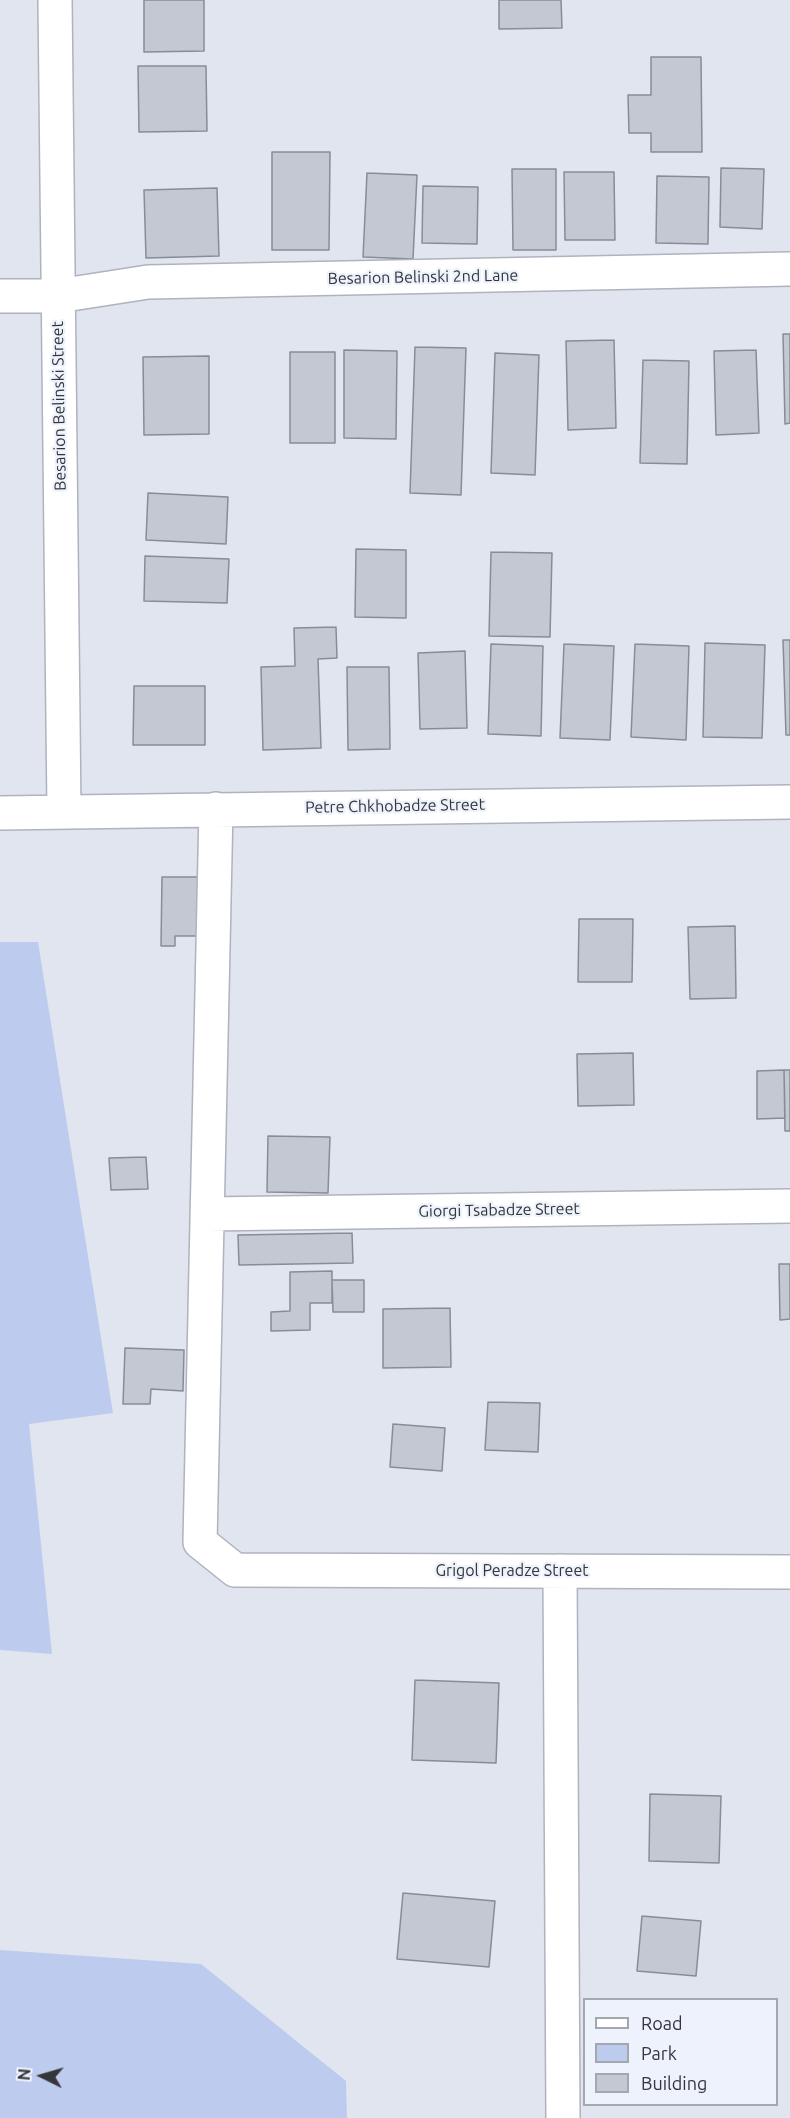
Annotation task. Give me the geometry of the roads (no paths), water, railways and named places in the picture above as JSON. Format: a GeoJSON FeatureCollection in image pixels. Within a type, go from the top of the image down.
{"type":"FeatureCollection","features":[{"type":"Feature","properties":{"kind":"street","name":"Besarion Belinski Street"},"geometry":{"type":"LineString","coordinates":[[55,0],[64,811]]}},
{"type":"Feature","properties":{"kind":"street","name":"Besarion Belinski 2nd Lane"},"geometry":{"type":"LineString","coordinates":[[0,296],[58,297],[148,282],[790,269]]}},
{"type":"Feature","properties":{"kind":"street","name":"Petre Chkhobadze Street"},"geometry":{"type":"LineString","coordinates":[[0,813],[216,808],[790,802]]}},
{"type":"Feature","properties":{"kind":"street"},"geometry":{"type":"LineString","coordinates":[[207,1214],[216,808]]}},
{"type":"Feature","properties":{"kind":"street","name":"Giorgi Tsabadze Street"},"geometry":{"type":"LineString","coordinates":[[207,1214],[790,1206]]}},
{"type":"Feature","properties":{"kind":"street","name":"Grigol Peradze Street"},"geometry":{"type":"LineString","coordinates":[[207,1214],[201,1542],[235,1570],[790,1572]]}},
{"type":"Feature","properties":{"kind":"street"},"geometry":{"type":"LineString","coordinates":[[560,1571],[562,2118]]}}]}
